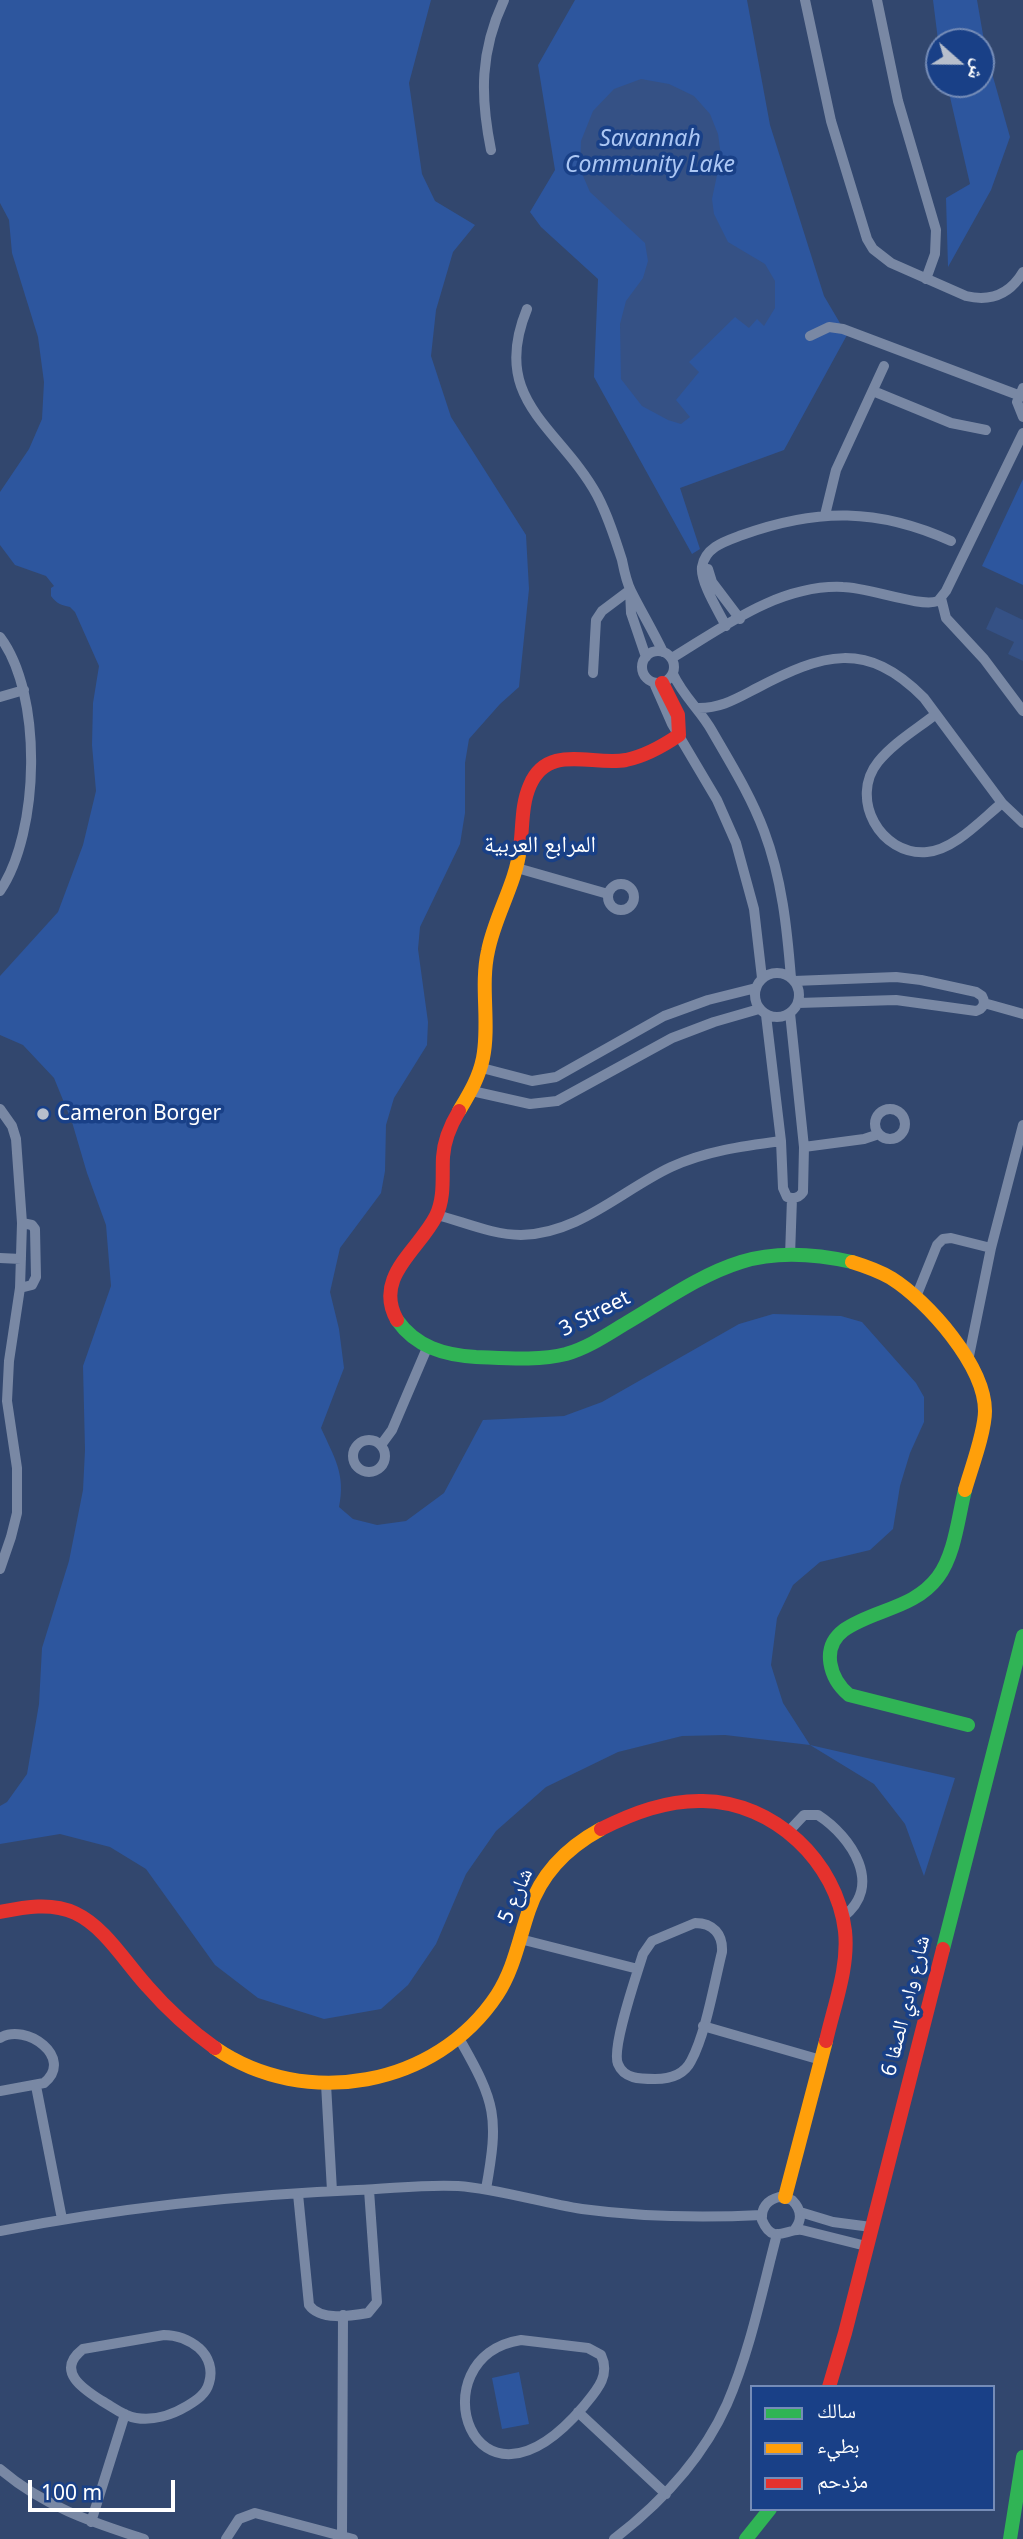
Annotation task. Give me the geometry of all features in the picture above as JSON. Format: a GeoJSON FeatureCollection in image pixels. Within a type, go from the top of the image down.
{"type":"FeatureCollection","features":[{"type":"Feature","properties":{"kind":"main road"},"geometry":{"type":"LineString","coordinates":[[427,1348],[405,1332],[391,1309],[389,1298],[394,1278],[437,1214],[442,1197],[443,1149],[446,1137],[482,1068],[487,1037],[484,1000],[486,955],[491,933],[517,868],[526,796],[534,776],[549,762],[567,757],[606,761],[638,758],[679,735],[682,727],[680,720],[663,680]]}},
{"type":"Feature","properties":{"kind":"main road","name":"3 Street"},"geometry":{"type":"LineString","coordinates":[[427,1348],[474,1357],[559,1356],[586,1347],[724,1268],[757,1258],[830,1258],[866,1265],[892,1277],[916,1297],[968,1356],[981,1383],[985,1415],[941,1576],[920,1597],[843,1631],[834,1641],[828,1665],[832,1678],[839,1688],[849,1695],[968,1725]]}},
{"type":"Feature","properties":{"kind":"main road","name":"شارع وادي الصفا 6"},"geometry":{"type":"LineString","coordinates":[[831,2385],[1023,1636]]}},
{"type":"Feature","properties":{"kind":"main road","name":"شارع 5"},"geometry":{"type":"LineString","coordinates":[[0,1912],[44,1905],[77,1914],[92,1924],[158,2000],[204,2042],[240,2064],[290,2080],[326,2084],[379,2078],[407,2070],[433,2058],[460,2040],[490,2006],[503,1985],[536,1890],[552,1866],[582,1842],[626,1818],[666,1805],[704,1801],[739,1807],[788,1832],[801,1843],[822,1870],[835,1893],[843,1917],[844,1969],[785,2197]]}},
{"type":"Feature","properties":{"kind":"main road"},"geometry":{"type":"LineString","coordinates":[[1010,2539],[1023,2457]]}},
{"type":"Feature","properties":{"kind":"main road"},"geometry":{"type":"LineString","coordinates":[[746,2539],[767,2511]]}},
{"type":"Feature","properties":{"kind":"street"},"geometry":{"type":"LineString","coordinates":[[491,150],[483,100],[483,76],[491,30],[504,0]]}},
{"type":"Feature","properties":{"kind":"street"},"geometry":{"type":"LineString","coordinates":[[805,0],[831,121],[867,239],[881,257],[966,296],[989,298],[1011,288],[1023,272]]}},
{"type":"Feature","properties":{"kind":"street"},"geometry":{"type":"LineString","coordinates":[[877,0],[898,101],[936,230],[935,254],[926,279]]}},
{"type":"Feature","properties":{"kind":"street"},"geometry":{"type":"LineString","coordinates":[[527,309],[520,328],[516,356],[521,387],[537,418],[577,465],[597,495],[610,524],[631,590],[674,668],[663,680]]}},
{"type":"Feature","properties":{"kind":"street"},"geometry":{"type":"LineString","coordinates":[[810,335],[829,327],[843,329],[1021,392],[1017,408],[1023,417]]}},
{"type":"Feature","properties":{"kind":"street"},"geometry":{"type":"LineString","coordinates":[[824,515],[836,470],[884,366]]}},
{"type":"Feature","properties":{"kind":"street"},"geometry":{"type":"LineString","coordinates":[[873,391],[951,422],[986,430]]}},
{"type":"Feature","properties":{"kind":"street"},"geometry":{"type":"LineString","coordinates":[[679,735],[717,800],[743,864],[754,909],[759,983],[755,1003],[763,1012],[778,1018],[790,1013],[798,1003],[799,992],[792,979],[783,901],[772,855],[754,809],[710,728],[696,709],[663,680],[647,679],[642,664],[652,652],[667,655],[784,596],[822,587],[863,588],[934,603],[941,598],[1023,432]]}},
{"type":"Feature","properties":{"kind":"street"},"geometry":{"type":"LineString","coordinates":[[726,626],[702,571],[703,563],[711,550],[731,539],[778,523],[824,515],[877,517],[927,530],[951,541]]}},
{"type":"Feature","properties":{"kind":"street"},"geometry":{"type":"LineString","coordinates":[[731,539],[713,554],[708,568],[712,582],[740,619]]}},
{"type":"Feature","properties":{"kind":"street"},"geometry":{"type":"LineString","coordinates":[[631,590],[631,613],[646,657]]}},
{"type":"Feature","properties":{"kind":"street"},"geometry":{"type":"LineString","coordinates":[[593,673],[596,620],[602,611],[631,590]]}},
{"type":"Feature","properties":{"kind":"street"},"geometry":{"type":"LineString","coordinates":[[941,598],[946,618],[984,659],[1023,710]]}},
{"type":"Feature","properties":{"kind":"street"},"geometry":{"type":"LineString","coordinates":[[639,641],[656,635]]}},
{"type":"Feature","properties":{"kind":"street"},"geometry":{"type":"LineString","coordinates":[[0,636],[17,665],[24,690],[30,768],[25,833],[16,861],[0,891]]}},
{"type":"Feature","properties":{"kind":"street"},"geometry":{"type":"LineString","coordinates":[[696,709],[722,706],[807,663],[825,659],[864,660],[896,674],[918,691],[1002,803],[1023,823]]}},
{"type":"Feature","properties":{"kind":"street"},"geometry":{"type":"LineString","coordinates":[[0,697],[24,690]]}},
{"type":"Feature","properties":{"kind":"street"},"geometry":{"type":"LineString","coordinates":[[710,728],[722,706]]}},
{"type":"Feature","properties":{"kind":"street"},"geometry":{"type":"LineString","coordinates":[[936,714],[890,750],[877,763],[869,779],[866,798],[870,816],[879,832],[893,844],[909,851],[928,852],[946,846],[1002,803]]}},
{"type":"Feature","properties":{"kind":"street"},"geometry":{"type":"LineString","coordinates":[[517,868],[608,894]]}},
{"type":"Feature","properties":{"kind":"street"},"geometry":{"type":"LineString","coordinates":[[482,1068],[531,1081],[556,1077],[664,1016],[759,983],[775,973],[792,979],[883,977],[921,980],[976,992],[982,996],[984,1003],[976,1012],[896,1000],[798,1003]]}},
{"type":"Feature","properties":{"kind":"street"},"geometry":{"type":"LineString","coordinates":[[984,1003],[1023,1014]]}},
{"type":"Feature","properties":{"kind":"street"},"geometry":{"type":"LineString","coordinates":[[472,1091],[530,1104],[557,1101],[672,1038],[714,1022],[763,1012]]}},
{"type":"Feature","properties":{"kind":"street"},"geometry":{"type":"LineString","coordinates":[[763,1012],[781,1140],[783,1188],[787,1197],[792,1198],[803,1192],[804,1147],[790,1013]]}},
{"type":"Feature","properties":{"kind":"street"},"geometry":{"type":"LineString","coordinates":[[0,1109],[12,1126],[16,1139],[22,1223],[20,1288],[7,1378],[4,1423],[17,1468],[17,1513],[11,1537],[2,1554],[0,1569]]}},
{"type":"Feature","properties":{"kind":"street"},"geometry":{"type":"LineString","coordinates":[[968,1356],[991,1248],[1023,1125]]}},
{"type":"Feature","properties":{"kind":"street"},"geometry":{"type":"LineString","coordinates":[[804,1147],[864,1139],[879,1134]]}},
{"type":"Feature","properties":{"kind":"street"},"geometry":{"type":"LineString","coordinates":[[437,1214],[510,1235],[537,1233],[596,1212],[668,1169],[698,1156],[781,1140]]}},
{"type":"Feature","properties":{"kind":"street"},"geometry":{"type":"LineString","coordinates":[[790,1256],[792,1198]]}},
{"type":"Feature","properties":{"kind":"street"},"geometry":{"type":"LineString","coordinates":[[20,1288],[32,1285],[36,1277],[35,1229],[32,1225],[22,1223]]}},
{"type":"Feature","properties":{"kind":"street"},"geometry":{"type":"LineString","coordinates":[[916,1297],[937,1245],[943,1239],[951,1238],[991,1248]]}},
{"type":"Feature","properties":{"kind":"street"},"geometry":{"type":"LineString","coordinates":[[0,1258],[21,1259]]}},
{"type":"Feature","properties":{"kind":"street"},"geometry":{"type":"LineString","coordinates":[[381,1445],[392,1430],[427,1348]]}},
{"type":"Feature","properties":{"kind":"street"},"geometry":{"type":"LineString","coordinates":[[788,1832],[804,1815],[818,1815],[839,1833],[853,1850],[861,1865],[862,1890],[855,1906],[843,1917]]}},
{"type":"Feature","properties":{"kind":"street"},"geometry":{"type":"LineString","coordinates":[[695,1923],[704,1923],[719,1934],[722,1952],[691,2062],[680,2073],[664,2079],[639,2079],[622,2071],[617,2063],[616,2054],[638,1969],[643,1954],[652,1941],[695,1923]]}},
{"type":"Feature","properties":{"kind":"street"},"geometry":{"type":"LineString","coordinates":[[520,1939],[638,1969]]}},
{"type":"Feature","properties":{"kind":"street"},"geometry":{"type":"LineString","coordinates":[[703,2026],[821,2060]]}},
{"type":"Feature","properties":{"kind":"street"},"geometry":{"type":"LineString","coordinates":[[0,2038],[12,2034],[22,2035],[40,2043],[53,2056],[54,2071],[44,2083],[36,2086],[0,2091]]}},
{"type":"Feature","properties":{"kind":"street"},"geometry":{"type":"LineString","coordinates":[[460,2040],[484,2084],[493,2113],[494,2143],[486,2189]]}},
{"type":"Feature","properties":{"kind":"street"},"geometry":{"type":"LineString","coordinates":[[326,2084],[332,2191]]}},
{"type":"Feature","properties":{"kind":"street"},"geometry":{"type":"LineString","coordinates":[[36,2086],[62,2219]]}},
{"type":"Feature","properties":{"kind":"street"},"geometry":{"type":"LineString","coordinates":[[0,2231],[62,2219],[182,2203],[434,2185],[486,2189],[558,2205],[617,2213],[690,2217],[762,2215]]}},
{"type":"Feature","properties":{"kind":"street"},"geometry":{"type":"LineString","coordinates":[[298,2194],[309,2305],[317,2314],[343,2315],[368,2312],[377,2302],[369,2190]]}},
{"type":"Feature","properties":{"kind":"street"},"geometry":{"type":"LineString","coordinates":[[795,2230],[800,2212],[797,2205],[785,2197],[772,2199],[763,2208],[762,2215],[768,2230],[777,2234],[795,2230],[866,2246]]}},
{"type":"Feature","properties":{"kind":"street"},"geometry":{"type":"LineString","coordinates":[[800,2212],[820,2219],[871,2227]]}},
{"type":"Feature","properties":{"kind":"street"},"geometry":{"type":"LineString","coordinates":[[816,2234],[820,2219]]}},
{"type":"Feature","properties":{"kind":"street"},"geometry":{"type":"LineString","coordinates":[[844,2242],[849,2225]]}},
{"type":"Feature","properties":{"kind":"street"},"geometry":{"type":"LineString","coordinates":[[614,2539],[666,2494],[699,2454],[726,2407],[741,2367],[777,2234]]}},
{"type":"Feature","properties":{"kind":"street"},"geometry":{"type":"LineString","coordinates":[[342,2537],[343,2315]]}},
{"type":"Feature","properties":{"kind":"street"},"geometry":{"type":"LineString","coordinates":[[164,2335],[184,2338],[202,2351],[209,2364],[210,2380],[203,2394],[197,2399],[175,2413],[157,2417],[136,2418],[125,2414],[77,2384],[72,2365],[78,2353],[89,2346],[164,2335]]}},
{"type":"Feature","properties":{"kind":"street"},"geometry":{"type":"LineString","coordinates":[[521,2340],[552,2342],[596,2351],[605,2362],[606,2370],[601,2383],[578,2412],[565,2426],[536,2447],[509,2455],[483,2446],[473,2436],[468,2423],[465,2393],[475,2368],[484,2356],[496,2347],[521,2340]]}},
{"type":"Feature","properties":{"kind":"street"},"geometry":{"type":"LineString","coordinates":[[578,2412],[666,2494]]}},
{"type":"Feature","properties":{"kind":"street"},"geometry":{"type":"LineString","coordinates":[[91,2522],[125,2414]]}},
{"type":"Feature","properties":{"kind":"street"},"geometry":{"type":"LineString","coordinates":[[0,2469],[52,2506],[145,2539]]}},
{"type":"Feature","properties":{"kind":"street"},"geometry":{"type":"LineString","coordinates":[[226,2539],[239,2519],[255,2513],[353,2539]]}},
{"type":"Feature","properties":{"kind":"shaded area"},"geometry":{"type":"Polygon","coordinates":[[[0,0],[431,0],[409,83],[422,174],[435,201],[475,225],[453,252],[436,310],[431,356],[451,417],[526,535],[529,589],[519,687],[469,739],[465,763],[465,813],[460,844],[420,927],[418,949],[428,1022],[427,1045],[394,1098],[386,1125],[385,1171],[381,1193],[340,1248],[330,1292],[339,1329],[344,1368],[321,1428],[340,1475],[339,1507],[353,1519],[377,1525],[406,1521],[444,1493],[483,1420],[564,1416],[602,1402],[739,1324],[773,1314],[841,1316],[862,1322],[916,1383],[924,1397],[924,1422],[910,1453],[900,1486],[893,1529],[870,1550],[820,1562],[793,1585],[777,1618],[771,1665],[783,1703],[810,1745],[725,1735],[682,1736],[618,1752],[546,1787],[496,1831],[466,1874],[436,1944],[408,1985],[381,2009],[324,2019],[258,1998],[215,1965],[146,1869],[110,1847],[60,1834],[0,1844],[0,1806],[7,1802],[27,1774],[39,1704],[42,1648],[69,1561],[83,1490],[83,1366],[111,1286],[106,1225],[72,1122],[54,1078],[23,1045],[0,1035],[0,976],[58,912],[83,845],[96,791],[92,745],[93,703],[99,666],[75,612],[51,596],[51,588],[54,586],[46,576],[15,565],[0,545],[0,492],[29,449],[42,419],[44,382],[38,337],[12,253],[9,220],[0,203],[0,0]]]}},
{"type":"Feature","properties":{"kind":"shaded area"},"geometry":{"type":"Polygon","coordinates":[[[575,0],[747,0],[770,125],[824,296],[847,335],[784,450],[680,488],[700,549],[692,554],[594,377],[598,279],[541,227],[530,212],[555,170],[538,65],[575,0]]]}},
{"type":"Feature","properties":{"kind":"shaded area"},"geometry":{"type":"Polygon","coordinates":[[[933,0],[977,0],[982,28],[936,28],[933,0]]]}},
{"type":"Feature","properties":{"kind":"shaded area"},"geometry":{"type":"Polygon","coordinates":[[[995,84],[1010,137],[991,190],[948,267],[946,198],[970,184],[950,98],[995,98],[995,84]]]}},
{"type":"Feature","properties":{"kind":"shaded area"},"geometry":{"type":"Polygon","coordinates":[[[1023,479],[1023,585],[982,566],[1023,479]]]}},
{"type":"Feature","properties":{"kind":"shaded area"},"geometry":{"type":"Polygon","coordinates":[[[810,1745],[955,1778],[924,1876],[905,1824],[874,1784],[810,1745]]]}},
{"type":"Feature","properties":{"kind":"shaded area"},"geometry":{"type":"Polygon","coordinates":[[[519,2372],[529,2424],[502,2429],[492,2378],[519,2372]]]}},
{"type":"Feature","properties":{"kind":"water","name":"Savannah Community Lake"},"geometry":{"type":"Polygon","coordinates":[[[641,79],[669,84],[694,96],[710,114],[718,134],[721,156],[712,199],[714,214],[728,242],[765,264],[775,281],[775,308],[764,326],[757,319],[749,328],[735,317],[689,362],[699,372],[676,400],[690,417],[681,424],[642,406],[621,379],[620,324],[626,301],[643,278],[648,261],[645,243],[590,192],[580,169],[581,141],[593,111],[614,89],[641,79]]]}},
{"type":"Feature","properties":{"kind":"water"},"geometry":{"type":"Polygon","coordinates":[[[996,607],[1023,620],[1023,661],[1008,654],[1014,642],[986,629],[996,607]]]}},
{"type":"Feature","properties":{"kind":"traffic: fast"},"geometry":{"type":"LineString","coordinates":[[397,1320],[413,1337],[442,1352],[476,1357],[556,1356],[589,1345],[695,1282],[741,1262],[768,1256],[796,1255],[852,1262]]}},
{"type":"Feature","properties":{"kind":"traffic: fast"},"geometry":{"type":"LineString","coordinates":[[965,1490],[952,1547],[938,1577],[917,1596],[844,1630],[832,1646],[830,1663],[837,1681],[849,1695],[968,1725]]}},
{"type":"Feature","properties":{"kind":"traffic: fast"},"geometry":{"type":"LineString","coordinates":[[943,1949],[1023,1636]]}},
{"type":"Feature","properties":{"kind":"traffic: fast"},"geometry":{"type":"LineString","coordinates":[[1010,2539],[1023,2457]]}},
{"type":"Feature","properties":{"kind":"traffic: fast"},"geometry":{"type":"LineString","coordinates":[[746,2539],[768,2511]]}},
{"type":"Feature","properties":{"kind":"traffic: slow"},"geometry":{"type":"LineString","coordinates":[[459,1111],[476,1079],[483,1058],[488,951],[520,848]]}},
{"type":"Feature","properties":{"kind":"traffic: slow"},"geometry":{"type":"LineString","coordinates":[[852,1262],[891,1278],[906,1288],[952,1336],[976,1374],[985,1411],[980,1440],[965,1490]]}},
{"type":"Feature","properties":{"kind":"traffic: slow"},"geometry":{"type":"LineString","coordinates":[[215,2048],[250,2067],[288,2079],[328,2083],[367,2079],[405,2069],[440,2051],[471,2026],[497,1995],[512,1964],[534,1897],[548,1873],[567,1853],[601,1829]]}},
{"type":"Feature","properties":{"kind":"traffic: slow"},"geometry":{"type":"LineString","coordinates":[[785,2197],[826,2041]]}},
{"type":"Feature","properties":{"kind":"traffic: jam"},"geometry":{"type":"LineString","coordinates":[[520,848],[527,793],[538,772],[548,764],[572,759],[626,760],[654,750],[679,735],[678,715],[662,683]]}},
{"type":"Feature","properties":{"kind":"traffic: jam"},"geometry":{"type":"LineString","coordinates":[[397,1320],[391,1305],[394,1277],[439,1209],[445,1145],[459,1111]]}},
{"type":"Feature","properties":{"kind":"traffic: jam"},"geometry":{"type":"LineString","coordinates":[[601,1829],[650,1809],[703,1801],[729,1804],[754,1812],[777,1824],[798,1840],[829,1882],[840,1906],[845,1931],[843,1973],[826,2041]]}},
{"type":"Feature","properties":{"kind":"traffic: jam"},"geometry":{"type":"LineString","coordinates":[[0,1912],[47,1907],[66,1910],[86,1919],[105,1936],[163,2003],[215,2048]]}},
{"type":"Feature","properties":{"kind":"traffic: jam"},"geometry":{"type":"LineString","coordinates":[[830,2385],[943,1949]]}},
{"type":"Feature","properties":{"kind":"place","name":"Cameron Borger"},"geometry":{"type":"Point","coordinates":[43,1114]}},
{"type":"Feature","properties":{"kind":"district","name":"المرابع العربية"},"geometry":{"type":"Point","coordinates":[540,845]}}]}
